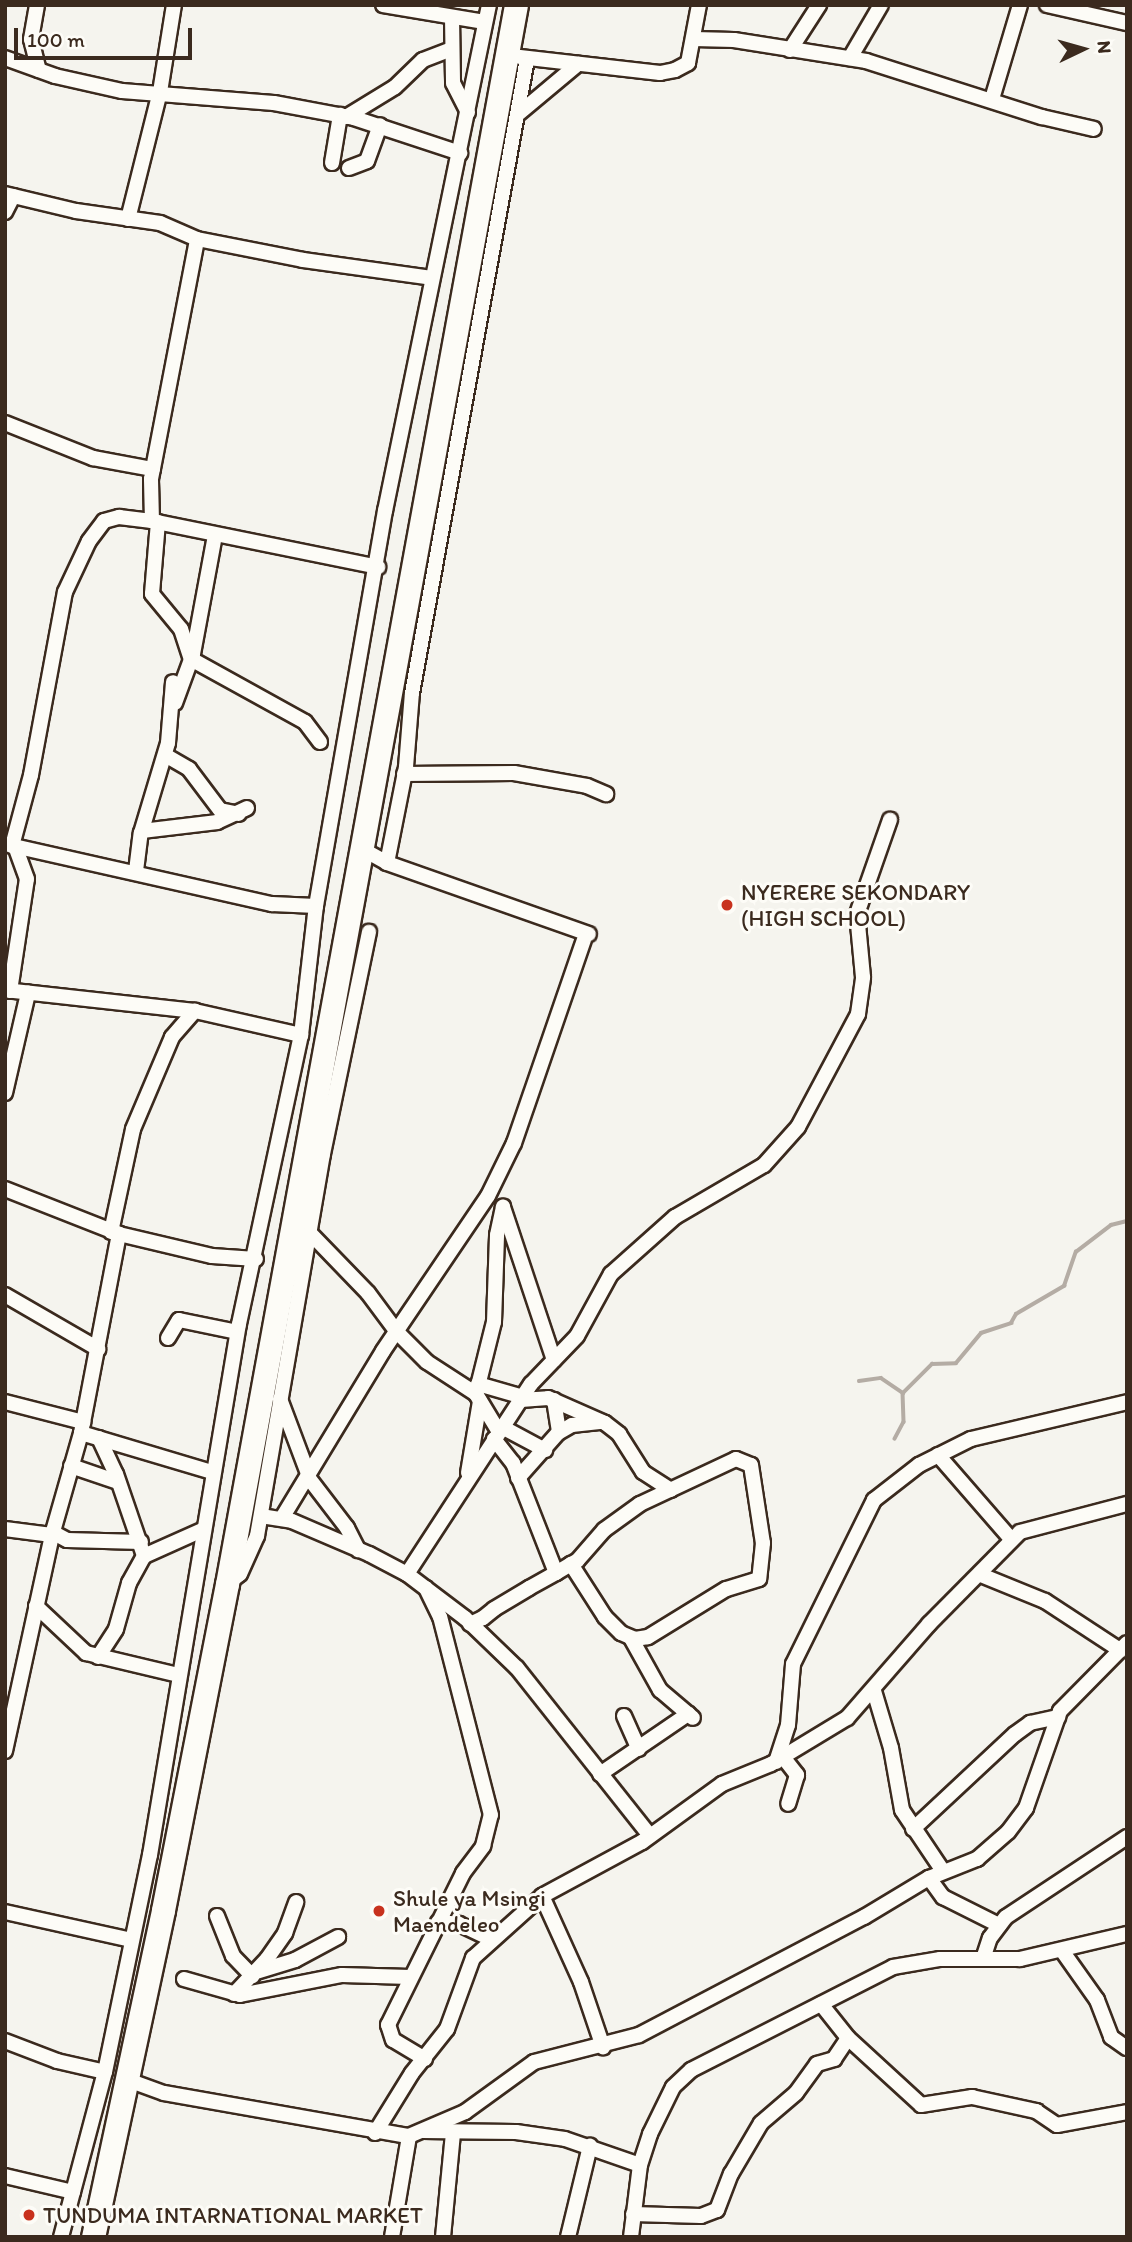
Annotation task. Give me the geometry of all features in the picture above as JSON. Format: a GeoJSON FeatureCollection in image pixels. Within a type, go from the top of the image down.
{"type":"FeatureCollection","features":[{"type":"Feature","properties":{"kind":"highway"},"geometry":{"type":"LineString","coordinates":[[93,2237],[174,1860],[517,55],[516,5]]}},
{"type":"Feature","properties":{"kind":"street"},"geometry":{"type":"LineString","coordinates":[[37,5],[31,38],[39,70]]}},
{"type":"Feature","properties":{"kind":"street"},"geometry":{"type":"LineString","coordinates":[[128,219],[160,92],[174,5]]}},
{"type":"Feature","properties":{"kind":"street"},"geometry":{"type":"LineString","coordinates":[[383,5],[449,13],[485,22]]}},
{"type":"Feature","properties":{"kind":"street"},"geometry":{"type":"LineString","coordinates":[[61,2237],[106,2072],[150,1854],[237,1332],[256,1259],[301,1035],[316,906],[432,278],[489,5]]}},
{"type":"Feature","properties":{"kind":"street"},"geometry":{"type":"LineString","coordinates":[[387,863],[404,774],[412,693],[517,115],[517,55],[660,73],[675,70],[688,63],[699,5]]}},
{"type":"Feature","properties":{"kind":"street"},"geometry":{"type":"LineString","coordinates":[[790,50],[818,5]]}},
{"type":"Feature","properties":{"kind":"street"},"geometry":{"type":"LineString","coordinates":[[850,58],[881,5]]}},
{"type":"Feature","properties":{"kind":"street"},"geometry":{"type":"LineString","coordinates":[[992,99],[1020,5]]}},
{"type":"Feature","properties":{"kind":"street"},"geometry":{"type":"LineString","coordinates":[[1047,5],[1127,23]]}},
{"type":"Feature","properties":{"kind":"street"},"geometry":{"type":"LineString","coordinates":[[449,13],[455,91],[468,112]]}},
{"type":"Feature","properties":{"kind":"street"},"geometry":{"type":"LineString","coordinates":[[694,39],[850,58],[992,99],[1042,117],[1094,129]]}},
{"type":"Feature","properties":{"kind":"street"},"geometry":{"type":"LineString","coordinates":[[332,163],[343,116],[395,87],[423,60],[451,49]]}},
{"type":"Feature","properties":{"kind":"street"},"geometry":{"type":"LineString","coordinates":[[5,58],[102,88],[274,103],[343,116],[380,125],[460,153]]}},
{"type":"Feature","properties":{"kind":"street"},"geometry":{"type":"LineString","coordinates":[[517,115],[578,64]]}},
{"type":"Feature","properties":{"kind":"street"},"geometry":{"type":"LineString","coordinates":[[349,168],[367,161],[380,125]]}},
{"type":"Feature","properties":{"kind":"street"},"geometry":{"type":"LineString","coordinates":[[5,212],[9,195],[160,223],[197,239],[383,274],[432,278]]}},
{"type":"Feature","properties":{"kind":"street"},"geometry":{"type":"LineString","coordinates":[[197,239],[153,469],[155,521],[152,594],[181,629],[191,659],[305,722],[320,742]]}},
{"type":"Feature","properties":{"kind":"street"},"geometry":{"type":"LineString","coordinates":[[5,423],[93,458],[153,469]]}},
{"type":"Feature","properties":{"kind":"street"},"geometry":{"type":"LineString","coordinates":[[301,1035],[195,1012],[8,990],[27,879],[11,845],[31,775],[59,618],[77,563],[104,521],[119,517],[155,521],[378,567]]}},
{"type":"Feature","properties":{"kind":"street"},"geometry":{"type":"LineString","coordinates":[[172,707],[191,659],[215,535]]}},
{"type":"Feature","properties":{"kind":"street"},"geometry":{"type":"LineString","coordinates":[[136,871],[142,831],[165,755],[173,682]]}},
{"type":"Feature","properties":{"kind":"street"},"geometry":{"type":"LineString","coordinates":[[142,831],[217,822],[243,811],[220,810],[189,769],[165,755]]}},
{"type":"Feature","properties":{"kind":"street"},"geometry":{"type":"LineString","coordinates":[[404,774],[514,773],[587,786],[606,794]]}},
{"type":"Feature","properties":{"kind":"street"},"geometry":{"type":"LineString","coordinates":[[407,1574],[498,1432],[554,1360],[577,1336],[611,1275],[633,1250],[675,1217],[764,1165],[798,1127],[858,1014],[863,976],[857,914],[890,820]]}},
{"type":"Feature","properties":{"kind":"street"},"geometry":{"type":"LineString","coordinates":[[11,845],[136,871],[272,904],[316,906]]}},
{"type":"Feature","properties":{"kind":"street"},"geometry":{"type":"LineString","coordinates":[[282,1518],[397,1332],[492,1188],[514,1143],[587,937],[387,863],[364,850]]}},
{"type":"Feature","properties":{"kind":"street"},"geometry":{"type":"LineString","coordinates":[[227,1584],[249,1560],[261,1516],[279,1398],[369,932]]}},
{"type":"Feature","properties":{"kind":"street"},"geometry":{"type":"LineString","coordinates":[[5,1093],[28,993]]}},
{"type":"Feature","properties":{"kind":"street"},"geometry":{"type":"LineString","coordinates":[[5,1751],[52,1534],[82,1427],[98,1349],[133,1129],[172,1037],[195,1012]]}},
{"type":"Feature","properties":{"kind":"street"},"geometry":{"type":"LineString","coordinates":[[492,1188],[503,1208],[554,1360]]}},
{"type":"Feature","properties":{"kind":"street"},"geometry":{"type":"LineString","coordinates":[[5,1189],[115,1233],[212,1256],[256,1259]]}},
{"type":"Feature","properties":{"kind":"street"},"geometry":{"type":"LineString","coordinates":[[467,1478],[478,1393],[494,1322],[497,1234],[503,1208]]}},
{"type":"Feature","properties":{"kind":"street"},"geometry":{"type":"LineString","coordinates":[[310,1233],[397,1332],[428,1362],[478,1393],[554,1400],[602,1422],[619,1434],[643,1472],[671,1490]]}},
{"type":"Feature","properties":{"kind":"street"},"geometry":{"type":"LineString","coordinates":[[5,1295],[98,1349]]}},
{"type":"Feature","properties":{"kind":"street"},"geometry":{"type":"LineString","coordinates":[[168,1338],[179,1320],[237,1332]]}},
{"type":"Feature","properties":{"kind":"street"},"geometry":{"type":"LineString","coordinates":[[478,1393],[518,1478],[556,1573]]}},
{"type":"Feature","properties":{"kind":"street"},"geometry":{"type":"LineString","coordinates":[[279,1398],[309,1476],[347,1528],[358,1550]]}},
{"type":"Feature","properties":{"kind":"street"},"geometry":{"type":"LineString","coordinates":[[554,1400],[559,1432]]}},
{"type":"Feature","properties":{"kind":"street"},"geometry":{"type":"LineString","coordinates":[[5,1402],[82,1427],[99,1438],[212,1472]]}},
{"type":"Feature","properties":{"kind":"street"},"geometry":{"type":"LineString","coordinates":[[780,1759],[788,1725],[793,1664],[830,1595],[860,1521],[893,1483],[938,1455],[984,1434],[1127,1402]]}},
{"type":"Feature","properties":{"kind":"street"},"geometry":{"type":"LineString","coordinates":[[518,1478],[559,1432],[602,1422]]}},
{"type":"Feature","properties":{"kind":"street"},"geometry":{"type":"LineString","coordinates":[[498,1432],[545,1450]]}},
{"type":"Feature","properties":{"kind":"street"},"geometry":{"type":"LineString","coordinates":[[98,1657],[116,1629],[129,1583],[143,1549],[99,1438]]}},
{"type":"Feature","properties":{"kind":"street"},"geometry":{"type":"LineString","coordinates":[[938,1455],[1011,1539]]}},
{"type":"Feature","properties":{"kind":"street"},"geometry":{"type":"LineString","coordinates":[[471,1624],[571,1564],[616,1519],[736,1459],[747,1460],[757,1499],[764,1567],[760,1580],[726,1589],[648,1637],[631,1638]]}},
{"type":"Feature","properties":{"kind":"street"},"geometry":{"type":"LineString","coordinates":[[72,1466],[118,1482]]}},
{"type":"Feature","properties":{"kind":"street"},"geometry":{"type":"LineString","coordinates":[[375,2133],[447,2029],[474,1958],[491,1939],[542,1896],[650,1836],[722,1784],[780,1759],[847,1718],[874,1691],[929,1624],[981,1575],[1011,1539],[1033,1526],[1127,1504]]}},
{"type":"Feature","properties":{"kind":"street"},"geometry":{"type":"LineString","coordinates":[[261,1516],[282,1518],[407,1574],[471,1624],[517,1668],[650,1836]]}},
{"type":"Feature","properties":{"kind":"street"},"geometry":{"type":"LineString","coordinates":[[5,1529],[143,1549],[202,1530]]}},
{"type":"Feature","properties":{"kind":"street"},"geometry":{"type":"LineString","coordinates":[[571,1564],[596,1605],[615,1628],[631,1638],[660,1690],[692,1716],[600,1774]]}},
{"type":"Feature","properties":{"kind":"street"},"geometry":{"type":"LineString","coordinates":[[416,2133],[465,2112],[534,2062],[575,2049],[603,2047],[639,2035],[929,1878],[977,1859],[1008,1832],[1026,1808],[1058,1717],[1123,1647],[1045,1601],[981,1575]]}},
{"type":"Feature","properties":{"kind":"street"},"geometry":{"type":"LineString","coordinates":[[425,2059],[388,2032],[410,1977],[463,1873],[483,1846],[491,1815],[440,1617],[426,1588]]}},
{"type":"Feature","properties":{"kind":"street"},"geometry":{"type":"LineString","coordinates":[[36,1606],[86,1653],[178,1675]]}},
{"type":"Feature","properties":{"kind":"street"},"geometry":{"type":"LineString","coordinates":[[874,1691],[891,1748],[900,1802],[913,1829],[943,1871]]}},
{"type":"Feature","properties":{"kind":"street"},"geometry":{"type":"LineString","coordinates":[[624,1716],[639,1749]]}},
{"type":"Feature","properties":{"kind":"street"},"geometry":{"type":"LineString","coordinates":[[913,1829],[1015,1734],[1030,1723],[1058,1717]]}},
{"type":"Feature","properties":{"kind":"street"},"geometry":{"type":"LineString","coordinates":[[780,1759],[797,1775],[788,1804]]}},
{"type":"Feature","properties":{"kind":"street"},"geometry":{"type":"LineString","coordinates":[[983,1958],[999,1924],[1127,1838]]}},
{"type":"Feature","properties":{"kind":"street"},"geometry":{"type":"LineString","coordinates":[[150,1854],[174,1860]]}},
{"type":"Feature","properties":{"kind":"street"},"geometry":{"type":"LineString","coordinates":[[929,1878],[943,1897],[999,1924]]}},
{"type":"Feature","properties":{"kind":"street"},"geometry":{"type":"LineString","coordinates":[[542,1896],[581,1982],[603,2047]]}},
{"type":"Feature","properties":{"kind":"street"},"geometry":{"type":"LineString","coordinates":[[234,1994],[254,1974],[285,1933],[296,1902]]}},
{"type":"Feature","properties":{"kind":"street"},"geometry":{"type":"LineString","coordinates":[[139,1905],[163,1910]]}},
{"type":"Feature","properties":{"kind":"street"},"geometry":{"type":"LineString","coordinates":[[5,1912],[131,1940]]}},
{"type":"Feature","properties":{"kind":"street"},"geometry":{"type":"LineString","coordinates":[[216,1916],[233,1956],[254,1974]]}},
{"type":"Feature","properties":{"kind":"street"},"geometry":{"type":"LineString","coordinates":[[438,1922],[459,1924],[491,1939]]}},
{"type":"Feature","properties":{"kind":"street"},"geometry":{"type":"LineString","coordinates":[[631,2237],[640,2165],[661,2112],[680,2079],[893,1967],[940,1959],[1020,1959],[1063,1952],[1127,1934]]}},
{"type":"Feature","properties":{"kind":"street"},"geometry":{"type":"LineString","coordinates":[[254,1974],[295,1960],[338,1937]]}},
{"type":"Feature","properties":{"kind":"street"},"geometry":{"type":"LineString","coordinates":[[1063,1952],[1090,1988],[1111,2037],[1127,2048]]}},
{"type":"Feature","properties":{"kind":"street"},"geometry":{"type":"LineString","coordinates":[[184,1979],[234,1994],[278,1990],[342,1975],[410,1977]]}},
{"type":"Feature","properties":{"kind":"street"},"geometry":{"type":"LineString","coordinates":[[821,2004],[848,2038],[920,2105],[972,2097],[1036,2111],[1057,2125],[1127,2112]]}},
{"type":"Feature","properties":{"kind":"street"},"geometry":{"type":"LineString","coordinates":[[633,2214],[701,2216],[718,2210],[731,2174],[761,2123],[796,2093],[817,2064],[834,2060],[848,2038]]}},
{"type":"Feature","properties":{"kind":"street"},"geometry":{"type":"LineString","coordinates":[[5,2041],[57,2061],[106,2072]]}},
{"type":"Feature","properties":{"kind":"street"},"geometry":{"type":"LineString","coordinates":[[128,2080],[164,2093],[332,2121],[375,2133],[516,2132],[590,2146],[640,2165]]}},
{"type":"Feature","properties":{"kind":"street"},"geometry":{"type":"LineString","coordinates":[[392,2237],[416,2133]]}},
{"type":"Feature","properties":{"kind":"street"},"geometry":{"type":"LineString","coordinates":[[443,2237],[453,2134]]}},
{"type":"Feature","properties":{"kind":"street"},"geometry":{"type":"LineString","coordinates":[[568,2237],[590,2146]]}},
{"type":"Feature","properties":{"kind":"street"},"geometry":{"type":"LineString","coordinates":[[5,2176],[73,2192]]}},
{"type":"Feature","properties":{"kind":"waterway"},"geometry":{"type":"LineString","coordinates":[[903,1393],[932,1364],[956,1363],[981,1333],[1011,1323],[1016,1314],[1064,1286],[1076,1252],[1111,1225],[1127,1221]]}},
{"type":"Feature","properties":{"kind":"waterway"},"geometry":{"type":"LineString","coordinates":[[859,1381],[881,1378],[903,1393],[904,1422],[895,1439]]}},
{"type":"Feature","properties":{"kind":"place","name":"NYERERE SEKONDARY (HIGH SCHOOL)"},"geometry":{"type":"Point","coordinates":[727,905]}},
{"type":"Feature","properties":{"kind":"place","name":"Shule ya Msingi Maendeleo"},"geometry":{"type":"Point","coordinates":[379,1911]}},
{"type":"Feature","properties":{"kind":"place","name":"TUNDUMA INTARNATIONAL MARKET"},"geometry":{"type":"Point","coordinates":[29,2215]}}]}
